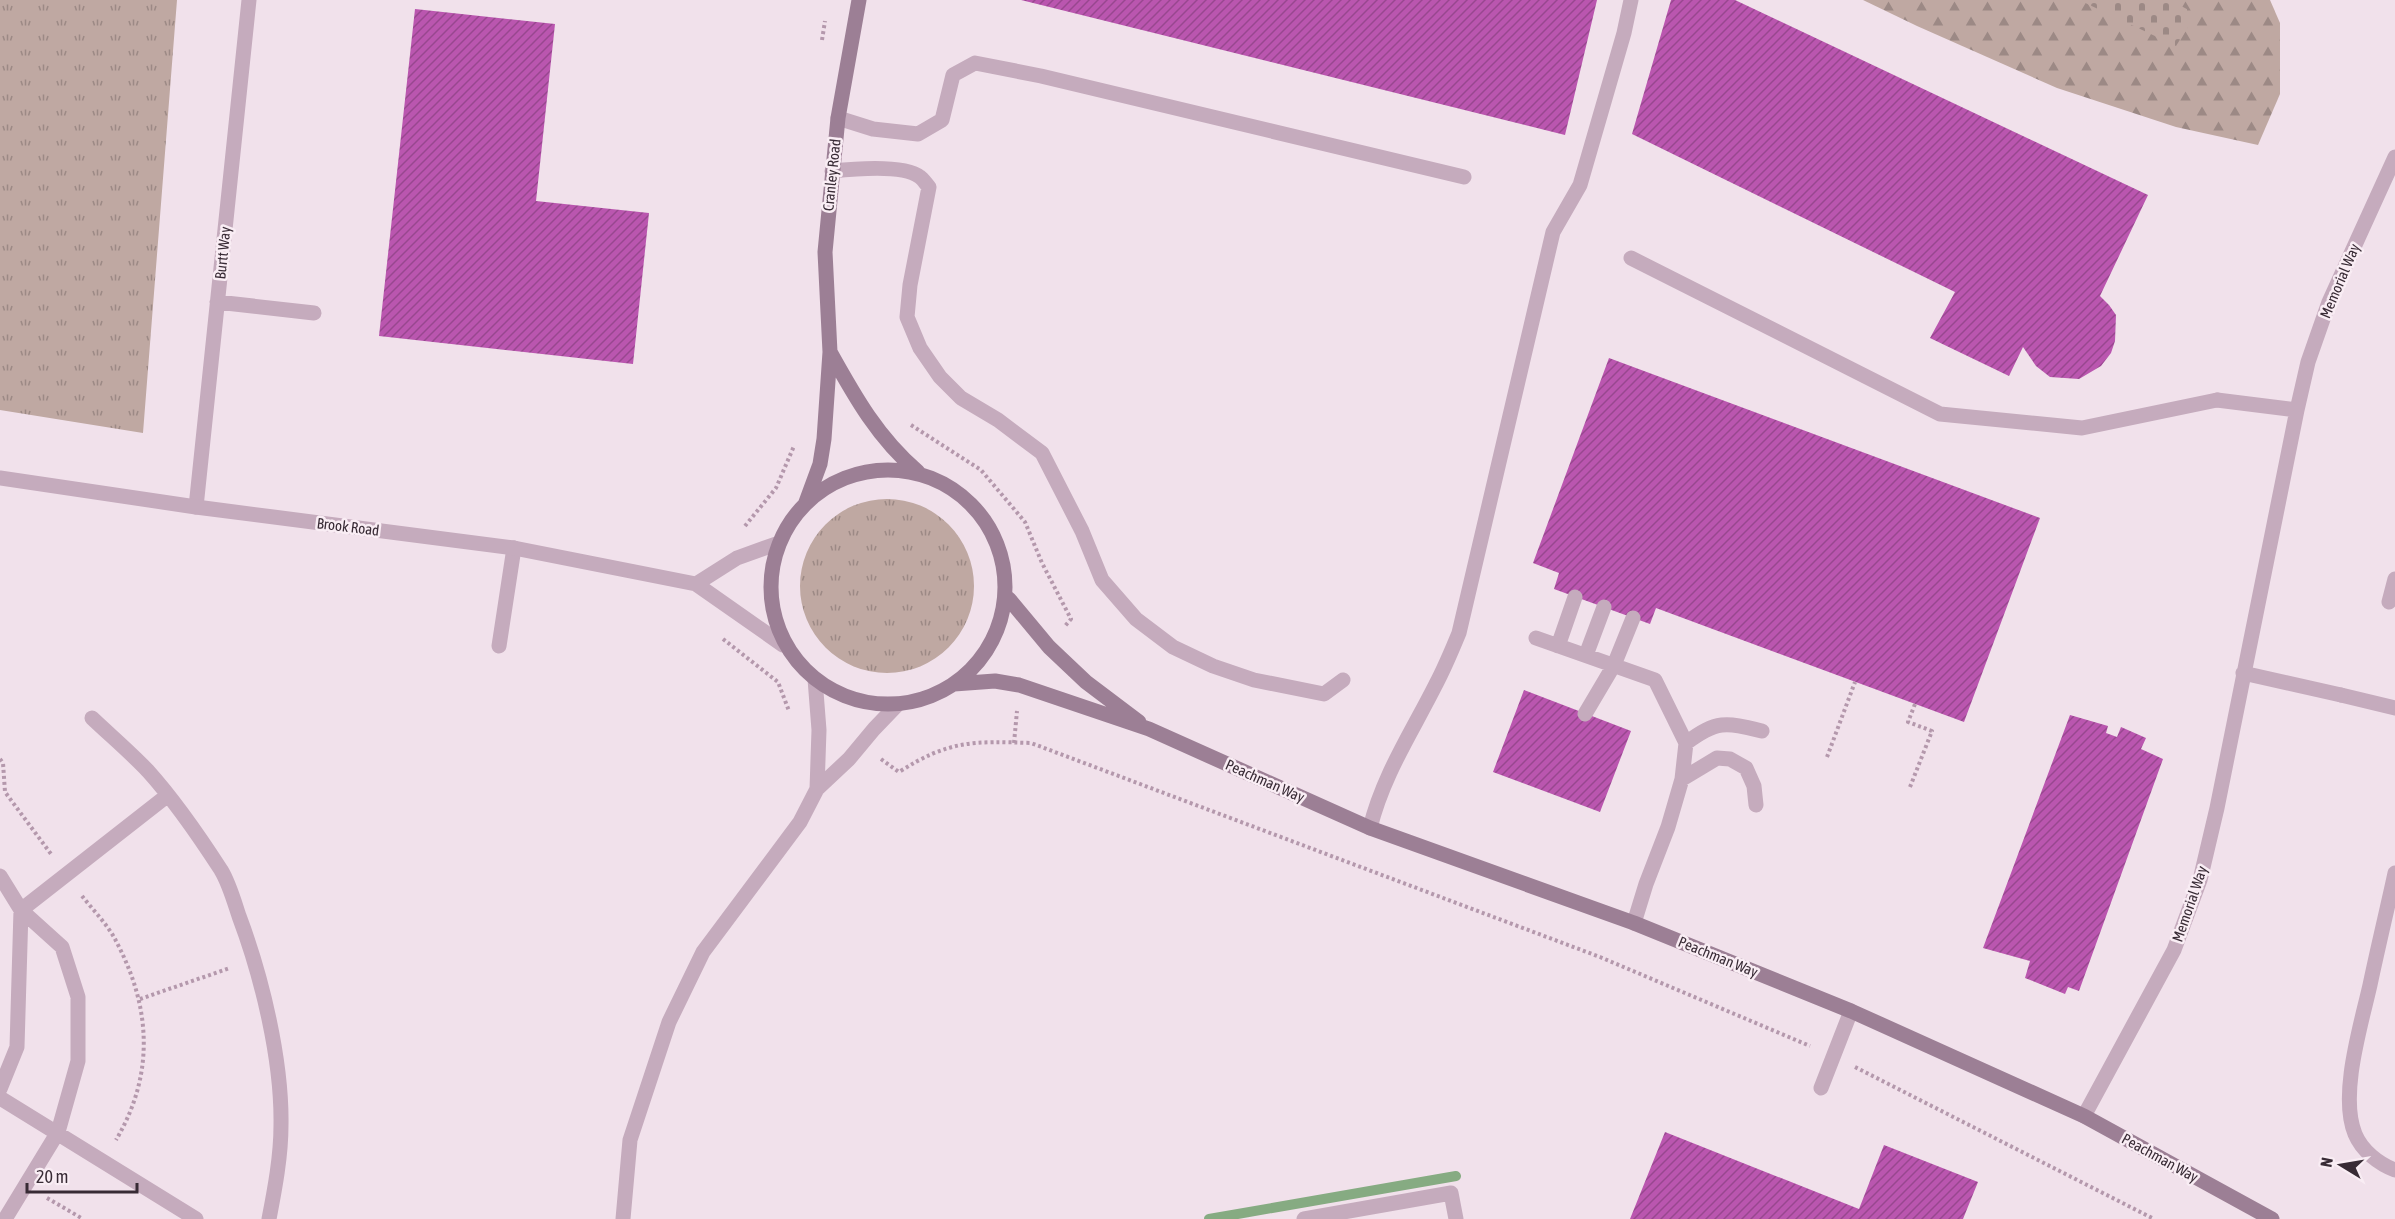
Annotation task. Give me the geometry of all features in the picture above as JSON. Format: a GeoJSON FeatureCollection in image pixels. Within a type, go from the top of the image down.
{"type":"FeatureCollection","features":[{"type":"Feature","properties":{"kind":"street","name":"Burtt Way"},"geometry":{"type":"LineString","coordinates":[[196,507],[249,0]]}},
{"type":"Feature","properties":{"kind":"street","name":"Cranley Road"},"geometry":{"type":"LineString","coordinates":[[806,502],[820,464],[824,439],[830,352],[825,252],[838,118],[859,0]]}},
{"type":"Feature","properties":{"kind":"street"},"geometry":{"type":"LineString","coordinates":[[1370,828],[1375,807],[1388,775],[1437,683],[1459,633],[1553,232],[1580,185],[1621,44],[1631,0]]}},
{"type":"Feature","properties":{"kind":"street"},"geometry":{"type":"LineString","coordinates":[[838,118],[873,129],[918,134],[942,120],[953,75],[975,63],[1053,79],[1464,177]]}},
{"type":"Feature","properties":{"kind":"street","name":"Memorial Way"},"geometry":{"type":"LineString","coordinates":[[2084,1116],[2174,950],[2200,880],[2308,362],[2329,302],[2395,157]]}},
{"type":"Feature","properties":{"kind":"street"},"geometry":{"type":"LineString","coordinates":[[832,171],[868,167],[892,169],[919,175],[929,187],[910,285],[907,317],[920,348],[940,377],[961,398],[998,420],[1042,453],[1082,531],[1102,580],[1136,619],[1173,647],[1213,666],[1254,680],[1324,694],[1343,680]]}},
{"type":"Feature","properties":{"kind":"street"},"geometry":{"type":"LineString","coordinates":[[1631,258],[1940,414],[2082,428],[2217,400],[2297,410]]}},
{"type":"Feature","properties":{"kind":"street"},"geometry":{"type":"LineString","coordinates":[[217,302],[314,313]]}},
{"type":"Feature","properties":{"kind":"street","name":"Cranley Road"},"geometry":{"type":"LineString","coordinates":[[830,352],[866,416],[902,458],[919,472]]}},
{"type":"Feature","properties":{"kind":"street","name":"Peachman Way"},"geometry":{"type":"LineString","coordinates":[[1009,599],[990,644],[976,665],[954,684],[927,696],[898,704],[877,704],[834,692],[815,679],[783,645],[774,620],[770,595],[770,569],[776,544],[806,502],[843,478],[885,469],[919,472],[958,492],[982,518],[999,550],[1009,599],[1049,647],[1086,682],[1149,729]]}},
{"type":"Feature","properties":{"kind":"street","name":"Brook Road"},"geometry":{"type":"LineString","coordinates":[[0,478],[196,507],[514,548],[696,584],[783,645]]}},
{"type":"Feature","properties":{"kind":"street"},"geometry":{"type":"LineString","coordinates":[[696,584],[737,558],[776,544]]}},
{"type":"Feature","properties":{"kind":"street"},"geometry":{"type":"LineString","coordinates":[[499,646],[514,548]]}},
{"type":"Feature","properties":{"kind":"street"},"geometry":{"type":"LineString","coordinates":[[2389,602],[2395,579]]}},
{"type":"Feature","properties":{"kind":"street"},"geometry":{"type":"LineString","coordinates":[[1558,646],[1575,597]]}},
{"type":"Feature","properties":{"kind":"street"},"geometry":{"type":"LineString","coordinates":[[1586,655],[1604,608]]}},
{"type":"Feature","properties":{"kind":"street"},"geometry":{"type":"LineString","coordinates":[[1586,714],[1614,665],[1633,618]]}},
{"type":"Feature","properties":{"kind":"street"},"geometry":{"type":"LineString","coordinates":[[1536,638],[1655,680],[1686,743],[1682,779],[1668,827],[1634,923]]}},
{"type":"Feature","properties":{"kind":"street"},"geometry":{"type":"LineString","coordinates":[[2243,673],[2395,708]]}},
{"type":"Feature","properties":{"kind":"street"},"geometry":{"type":"LineString","coordinates":[[815,679],[819,730],[817,789]]}},
{"type":"Feature","properties":{"kind":"street","name":"Peachman Way"},"geometry":{"type":"LineString","coordinates":[[954,684],[996,681],[1019,685],[1149,729],[1370,828],[1634,923],[1851,1011],[2084,1116],[2272,1219]]}},
{"type":"Feature","properties":{"kind":"street"},"geometry":{"type":"LineString","coordinates":[[624,1219],[630,1140],[669,1023],[704,952],[800,822],[817,789],[849,759],[898,704]]}},
{"type":"Feature","properties":{"kind":"street"},"geometry":{"type":"LineString","coordinates":[[92,718],[147,770],[168,795],[222,872],[254,960],[273,1041],[279,1094],[280,1137],[276,1183],[269,1219]]}},
{"type":"Feature","properties":{"kind":"street"},"geometry":{"type":"LineString","coordinates":[[1686,743],[1707,727],[1733,724],[1762,731]]}},
{"type":"Feature","properties":{"kind":"street"},"geometry":{"type":"LineString","coordinates":[[1682,779],[1717,758],[1730,759],[1746,768],[1754,786],[1756,805]]}},
{"type":"Feature","properties":{"kind":"street"},"geometry":{"type":"LineString","coordinates":[[21,910],[168,795]]}},
{"type":"Feature","properties":{"kind":"street"},"geometry":{"type":"LineString","coordinates":[[2395,873],[2352,1064],[2350,1104],[2355,1134],[2367,1153],[2395,1170]]}},
{"type":"Feature","properties":{"kind":"street"},"geometry":{"type":"LineString","coordinates":[[0,876],[21,910],[62,947],[78,997],[78,1061],[58,1132],[5,1219]]}},
{"type":"Feature","properties":{"kind":"street"},"geometry":{"type":"LineString","coordinates":[[0,1089],[17,1047],[21,910]]}},
{"type":"Feature","properties":{"kind":"street"},"geometry":{"type":"LineString","coordinates":[[1821,1088],[1851,1011]]}},
{"type":"Feature","properties":{"kind":"street"},"geometry":{"type":"LineString","coordinates":[[0,1098],[196,1219]]}},
{"type":"Feature","properties":{"kind":"street"},"geometry":{"type":"LineString","coordinates":[[1304,1219],[1451,1193],[1456,1219]]}},
{"type":"Feature","properties":{"kind":"path"},"geometry":{"type":"LineString","coordinates":[[884,436],[907,423],[981,470],[1025,522],[1071,619],[1049,647]]}},
{"type":"Feature","properties":{"kind":"path"},"geometry":{"type":"LineString","coordinates":[[1827,757],[1855,682]]}},
{"type":"Feature","properties":{"kind":"path"},"geometry":{"type":"LineString","coordinates":[[1014,743],[1019,685]]}},
{"type":"Feature","properties":{"kind":"path"},"geometry":{"type":"LineString","coordinates":[[1910,787],[1932,731],[1908,722],[1915,704]]}},
{"type":"Feature","properties":{"kind":"path"},"geometry":{"type":"LineString","coordinates":[[140,999],[254,960]]}},
{"type":"Feature","properties":{"kind":"green space"},"geometry":{"type":"Polygon","coordinates":[[[0,0],[177,0],[143,433],[0,410],[0,0]]]}},
{"type":"Feature","properties":{"kind":"green space"},"geometry":{"type":"Polygon","coordinates":[[[1863,0],[2270,0],[2280,23],[2280,94],[2258,145],[2176,127],[2057,88],[1863,0]]]}},
{"type":"Feature","properties":{"kind":"green space"},"geometry":{"type":"Polygon","coordinates":[[[2079,0],[2170,0],[2196,14],[2176,46],[2079,0]]]}},
{"type":"Feature","properties":{"kind":"green space"},"geometry":{"type":"Polygon","coordinates":[[[887,499],[920,506],[935,514],[948,525],[959,538],[967,553],[974,586],[967,619],[959,634],[948,647],[935,658],[920,666],[887,673],[854,666],[839,658],[826,647],[815,634],[807,619],[800,586],[807,553],[815,538],[826,525],[839,514],[854,506],[887,499]]]}},
{"type":"Feature","properties":{"kind":"building"},"geometry":{"type":"Polygon","coordinates":[[[1021,0],[1597,0],[1565,135],[1021,0]]]}},
{"type":"Feature","properties":{"kind":"building"},"geometry":{"type":"Polygon","coordinates":[[[1671,0],[1735,0],[2148,195],[2100,296],[2116,315],[2115,341],[2111,353],[2101,366],[2079,379],[2050,377],[2036,366],[2023,347],[2009,376],[1930,338],[1955,292],[1632,134],[1671,0]]]}},
{"type":"Feature","properties":{"kind":"building"},"geometry":{"type":"Polygon","coordinates":[[[415,9],[555,24],[536,201],[649,213],[633,364],[379,336],[415,9]]]}},
{"type":"Feature","properties":{"kind":"building"},"geometry":{"type":"Polygon","coordinates":[[[1609,358],[2040,518],[1964,722],[1656,608],[1650,624],[1554,589],[1559,573],[1533,563],[1609,358]]]}},
{"type":"Feature","properties":{"kind":"building"},"geometry":{"type":"Polygon","coordinates":[[[1524,690],[1631,731],[1600,812],[1493,772],[1524,690]]]}},
{"type":"Feature","properties":{"kind":"building"},"geometry":{"type":"Polygon","coordinates":[[[2070,715],[2108,726],[2106,733],[2117,737],[2121,727],[2146,738],[2141,749],[2163,759],[2079,991],[2068,987],[2065,994],[2025,978],[2030,961],[1983,948],[2070,715]]]}},
{"type":"Feature","properties":{"kind":"building"},"geometry":{"type":"Polygon","coordinates":[[[1665,1132],[1859,1209],[1884,1145],[1978,1182],[1963,1219],[1630,1219],[1665,1132]]]}},
{"type":"Feature","properties":{"kind":"waterway"},"geometry":{"type":"LineString","coordinates":[[1209,1219],[1456,1176]]}}]}
